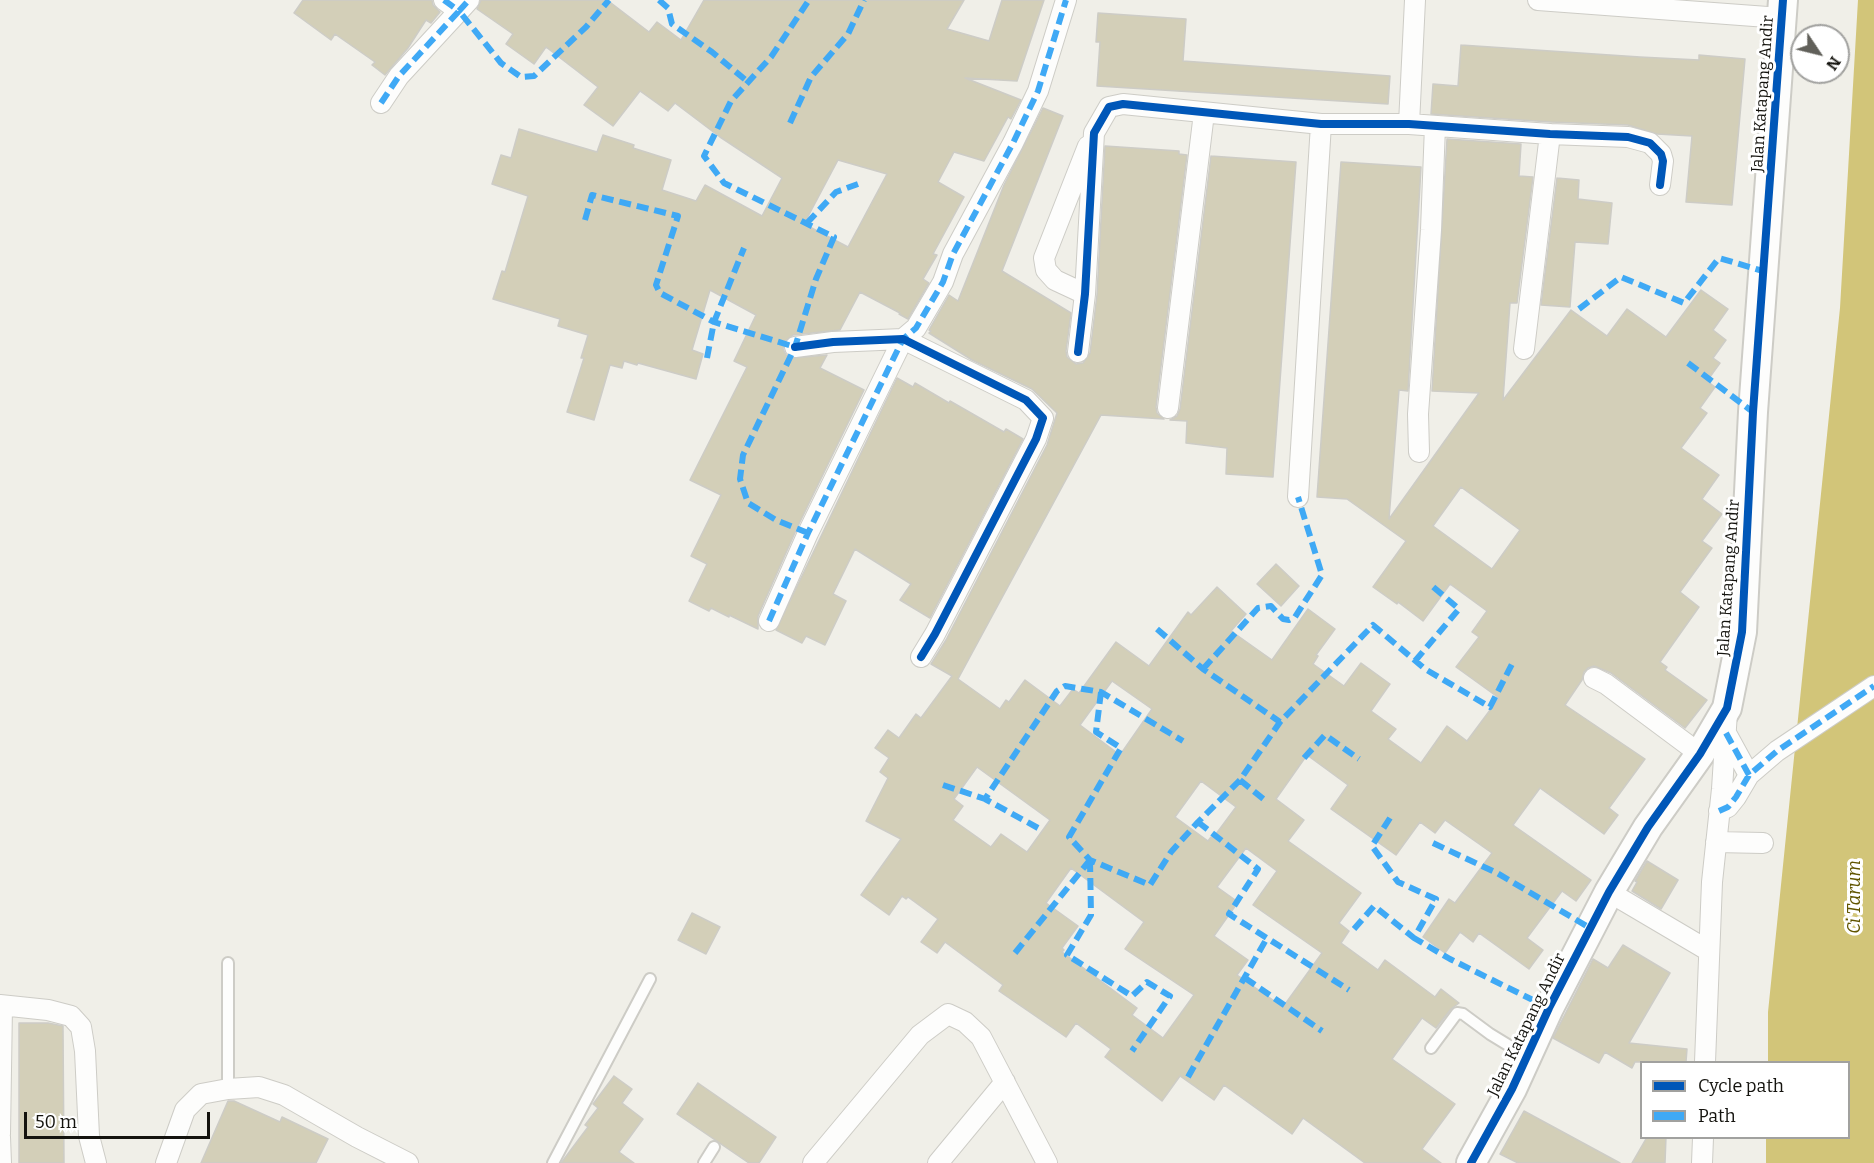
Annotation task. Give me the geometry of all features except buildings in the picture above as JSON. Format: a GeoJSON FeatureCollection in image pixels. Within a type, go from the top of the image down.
{"type":"FeatureCollection","features":[{"type":"Feature","properties":{"kind":"street"},"geometry":{"type":"LineString","coordinates":[[768,621],[808,533],[903,339],[916,328],[943,282],[953,254],[1013,143],[1038,91],[1066,0]]}},
{"type":"Feature","properties":{"kind":"street"},"geometry":{"type":"LineString","coordinates":[[1409,124],[1415,0]]}},
{"type":"Feature","properties":{"kind":"street"},"geometry":{"type":"LineString","coordinates":[[1538,0],[1782,9]]}},
{"type":"Feature","properties":{"kind":"street"},"geometry":{"type":"LineString","coordinates":[[381,103],[399,76],[457,4]]}},
{"type":"Feature","properties":{"kind":"street","name":"Jalan Katapang Andir"},"geometry":{"type":"LineString","coordinates":[[1471,1163],[1512,1089],[1526,1056],[1609,892],[1648,827],[1726,720],[1742,632],[1753,412],[1782,9]]}},
{"type":"Feature","properties":{"kind":"street"},"geometry":{"type":"LineString","coordinates":[[1085,294],[1055,280],[1046,270],[1044,258],[1094,133],[1109,107],[1123,104],[1321,124],[1409,124],[1628,137],[1650,143],[1661,154],[1663,161],[1660,184]]}},
{"type":"Feature","properties":{"kind":"street"},"geometry":{"type":"LineString","coordinates":[[1168,408],[1204,113]]}},
{"type":"Feature","properties":{"kind":"street"},"geometry":{"type":"LineString","coordinates":[[1298,497],[1321,124]]}},
{"type":"Feature","properties":{"kind":"street"},"geometry":{"type":"LineString","coordinates":[[1419,452],[1418,414],[1431,230],[1435,126]]}},
{"type":"Feature","properties":{"kind":"street"},"geometry":{"type":"LineString","coordinates":[[1078,352],[1085,294],[1094,133]]}},
{"type":"Feature","properties":{"kind":"street"},"geometry":{"type":"LineString","coordinates":[[1524,349],[1550,134]]}},
{"type":"Feature","properties":{"kind":"street"},"geometry":{"type":"LineString","coordinates":[[795,347],[833,342],[903,339],[1026,400],[1043,417],[1036,439],[921,657]]}},
{"type":"Feature","properties":{"kind":"street"},"geometry":{"type":"LineString","coordinates":[[1594,678],[1606,684],[1700,754]]}},
{"type":"Feature","properties":{"kind":"street"},"geometry":{"type":"LineString","coordinates":[[1719,811],[1728,807],[1749,775],[1777,751],[1874,686]]}},
{"type":"Feature","properties":{"kind":"street"},"geometry":{"type":"LineString","coordinates":[[1726,720],[1749,775]]}},
{"type":"Feature","properties":{"kind":"street"},"geometry":{"type":"LineString","coordinates":[[1705,1061],[1712,882],[1726,720]]}},
{"type":"Feature","properties":{"kind":"street"},"geometry":{"type":"LineString","coordinates":[[1716,842],[1762,843]]}},
{"type":"Feature","properties":{"kind":"street"},"geometry":{"type":"LineString","coordinates":[[1609,892],[1709,951]]}},
{"type":"Feature","properties":{"kind":"street"},"geometry":{"type":"LineString","coordinates":[[1,1163],[1,1006],[20,1006],[71,1016],[81,1027],[85,1052],[88,1136],[96,1163]]}},
{"type":"Feature","properties":{"kind":"street"},"geometry":{"type":"LineString","coordinates":[[813,1163],[920,1035],[948,1014],[965,1022],[981,1037],[1047,1163]]}},
{"type":"Feature","properties":{"kind":"street"},"geometry":{"type":"LineString","coordinates":[[938,1163],[1005,1082]]}},
{"type":"Feature","properties":{"kind":"street"},"geometry":{"type":"LineString","coordinates":[[166,1163],[185,1110],[201,1094],[259,1087],[284,1095],[373,1155],[408,1163]]}},
{"type":"Feature","properties":{"kind":"street"},"geometry":{"type":"LineString","coordinates":[[1702,1163],[1703,1139]]}},
{"type":"Feature","properties":{"kind":"lane"},"geometry":{"type":"LineString","coordinates":[[228,963],[228,1089]]}},
{"type":"Feature","properties":{"kind":"lane"},"geometry":{"type":"LineString","coordinates":[[553,1163],[650,979]]}},
{"type":"Feature","properties":{"kind":"lane"},"geometry":{"type":"LineString","coordinates":[[1431,1048],[1457,1013],[1463,1014],[1526,1056]]}},
{"type":"Feature","properties":{"kind":"lane"},"geometry":{"type":"LineString","coordinates":[[704,1163],[714,1147]]}},
{"type":"Feature","properties":{"kind":"water","name":"Ci Tarum"},"geometry":{"type":"Polygon","coordinates":[[[1858,0],[1874,0],[1874,1163],[1766,1163],[1766,1139],[1850,1139],[1850,1061],[1768,1061],[1768,1012],[1840,308],[1858,0]]]}},
{"type":"Feature","properties":{"kind":"marked path"},"geometry":{"type":"LineString","coordinates":[[444,0],[459,11],[469,0]]}},
{"type":"Feature","properties":{"kind":"marked path"},"geometry":{"type":"LineString","coordinates":[[381,103],[399,76],[459,11],[501,63],[521,77],[534,76],[586,27],[609,0]]}},
{"type":"Feature","properties":{"kind":"marked path"},"geometry":{"type":"LineString","coordinates":[[659,0],[668,8],[672,24],[712,52],[748,82]]}},
{"type":"Feature","properties":{"kind":"marked path"},"geometry":{"type":"LineString","coordinates":[[808,533],[776,520],[748,503],[740,479],[743,455],[795,347],[816,279],[834,237],[724,183],[704,156],[731,101],[771,57],[809,0]]}},
{"type":"Feature","properties":{"kind":"marked path"},"geometry":{"type":"LineString","coordinates":[[790,123],[811,77],[848,34],[864,0]]}},
{"type":"Feature","properties":{"kind":"marked path"},"geometry":{"type":"LineString","coordinates":[[769,621],[808,533],[903,339],[916,328],[943,282],[953,254],[1013,143],[1038,91],[1066,0]]}},
{"type":"Feature","properties":{"kind":"marked path"},"geometry":{"type":"LineString","coordinates":[[807,223],[836,192],[858,184]]}},
{"type":"Feature","properties":{"kind":"marked path"},"geometry":{"type":"LineString","coordinates":[[585,220],[592,195],[678,216],[656,285],[660,293],[714,322],[800,347]]}},
{"type":"Feature","properties":{"kind":"marked path"},"geometry":{"type":"LineString","coordinates":[[707,358],[714,322],[744,248]]}},
{"type":"Feature","properties":{"kind":"marked path"},"geometry":{"type":"LineString","coordinates":[[1579,309],[1621,277],[1684,303],[1719,258],[1763,271]]}},
{"type":"Feature","properties":{"kind":"marked path"},"geometry":{"type":"LineString","coordinates":[[1688,363],[1753,412]]}},
{"type":"Feature","properties":{"kind":"marked path"},"geometry":{"type":"LineString","coordinates":[[1203,669],[1258,608],[1271,606],[1283,619],[1289,620],[1295,617],[1322,575],[1298,497]]}},
{"type":"Feature","properties":{"kind":"marked path"},"geometry":{"type":"LineString","coordinates":[[1415,661],[1459,609],[1431,585]]}},
{"type":"Feature","properties":{"kind":"marked path"},"geometry":{"type":"LineString","coordinates":[[1101,692],[1096,732],[1121,748],[1069,837],[1090,860],[1150,885],[1171,852],[1240,780],[1280,722],[1373,625],[1425,669],[1490,707],[1512,664]]}},
{"type":"Feature","properties":{"kind":"marked path"},"geometry":{"type":"LineString","coordinates":[[1157,629],[1203,669],[1280,722]]}},
{"type":"Feature","properties":{"kind":"marked path"},"geometry":{"type":"LineString","coordinates":[[1038,828],[985,799],[1057,691],[1065,686],[1101,692],[1183,741]]}},
{"type":"Feature","properties":{"kind":"marked path"},"geometry":{"type":"LineString","coordinates":[[1719,811],[1728,807],[1749,775],[1777,751],[1874,686]]}},
{"type":"Feature","properties":{"kind":"marked path"},"geometry":{"type":"LineString","coordinates":[[1726,733],[1749,775]]}},
{"type":"Feature","properties":{"kind":"marked path"},"geometry":{"type":"LineString","coordinates":[[1304,758],[1325,735],[1359,759]]}},
{"type":"Feature","properties":{"kind":"marked path"},"geometry":{"type":"LineString","coordinates":[[1240,780],[1267,802]]}},
{"type":"Feature","properties":{"kind":"marked path"},"geometry":{"type":"LineString","coordinates":[[943,785],[985,799]]}},
{"type":"Feature","properties":{"kind":"marked path"},"geometry":{"type":"LineString","coordinates":[[1390,818],[1372,846],[1398,882],[1436,899],[1414,938],[1450,959],[1549,1008]]}},
{"type":"Feature","properties":{"kind":"marked path"},"geometry":{"type":"LineString","coordinates":[[1198,822],[1258,869],[1229,914],[1349,990]]}},
{"type":"Feature","properties":{"kind":"marked path"},"geometry":{"type":"LineString","coordinates":[[1433,843],[1497,873],[1590,928]]}},
{"type":"Feature","properties":{"kind":"marked path"},"geometry":{"type":"LineString","coordinates":[[1090,860],[1091,915],[1067,955],[1132,996],[1147,982],[1170,996],[1132,1051]]}},
{"type":"Feature","properties":{"kind":"marked path"},"geometry":{"type":"LineString","coordinates":[[1015,953],[1090,860]]}},
{"type":"Feature","properties":{"kind":"marked path"},"geometry":{"type":"LineString","coordinates":[[1354,929],[1374,906],[1414,938]]}},
{"type":"Feature","properties":{"kind":"marked path"},"geometry":{"type":"LineString","coordinates":[[1188,1077],[1267,938]]}},
{"type":"Feature","properties":{"kind":"marked path"},"geometry":{"type":"LineString","coordinates":[[1245,978],[1322,1031]]}},
{"type":"Feature","properties":{"kind":"cycle path"},"geometry":{"type":"LineString","coordinates":[[1471,1163],[1512,1089],[1549,1008],[1609,892],[1648,827],[1700,754],[1727,708],[1742,632],[1753,412],[1783,0]]}},
{"type":"Feature","properties":{"kind":"cycle path"},"geometry":{"type":"LineString","coordinates":[[1078,352],[1085,294],[1094,133],[1109,107],[1123,104],[1321,124],[1409,124],[1628,137],[1650,143],[1661,154],[1663,161],[1660,185]]}},
{"type":"Feature","properties":{"kind":"cycle path"},"geometry":{"type":"LineString","coordinates":[[795,347],[833,342],[903,339],[1026,400],[1043,418],[1036,439],[921,657]]}}]}
